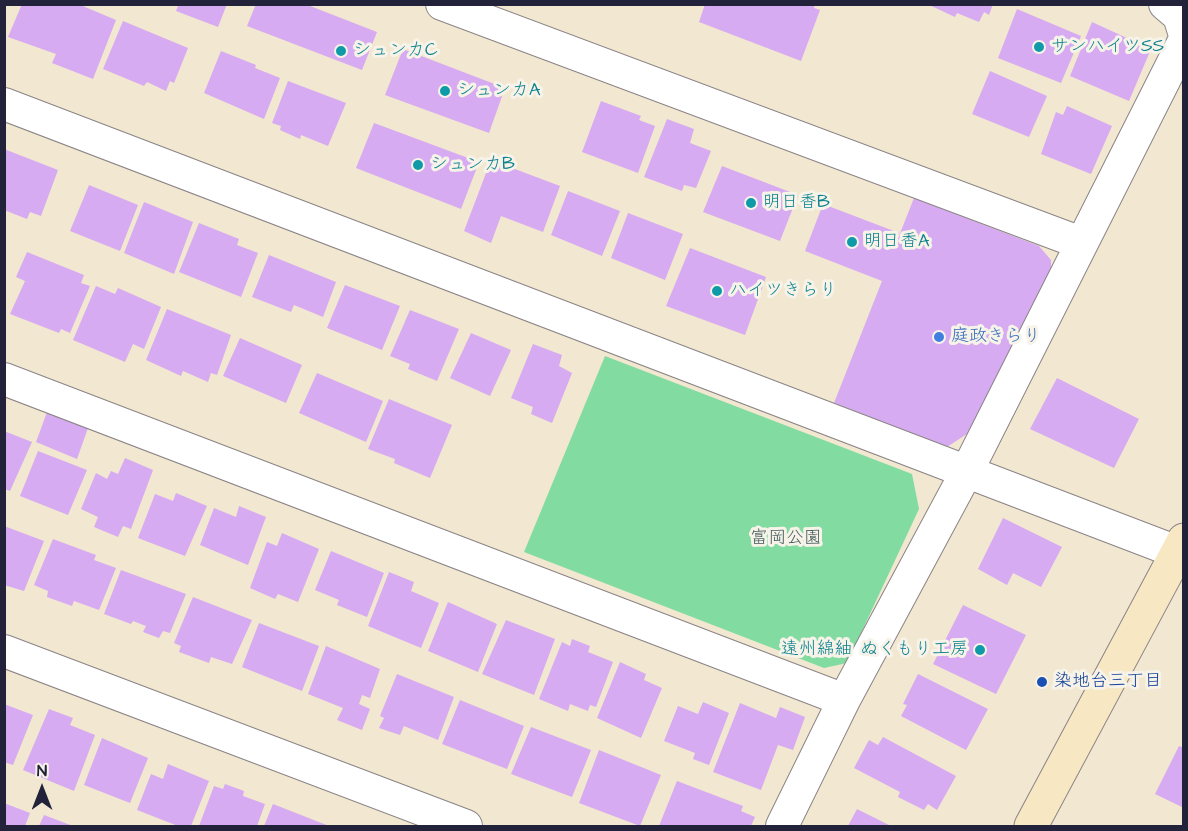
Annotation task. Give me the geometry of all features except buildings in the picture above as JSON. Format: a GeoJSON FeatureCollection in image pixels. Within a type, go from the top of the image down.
{"type":"FeatureCollection","features":[{"type":"Feature","properties":{"kind":"street"},"geometry":{"type":"LineString","coordinates":[[442,4],[1081,243]]}},
{"type":"Feature","properties":{"kind":"street"},"geometry":{"type":"LineString","coordinates":[[1165,4],[1179,16],[1184,32]]}},
{"type":"Feature","properties":{"kind":"street"},"geometry":{"type":"LineString","coordinates":[[782,826],[844,700],[966,473],[1184,41]]}},
{"type":"Feature","properties":{"kind":"street"},"geometry":{"type":"LineString","coordinates":[[4,104],[966,473],[1180,546],[1031,826]]}},
{"type":"Feature","properties":{"kind":"street"},"geometry":{"type":"LineString","coordinates":[[4,378],[844,700]]}},
{"type":"Feature","properties":{"kind":"street"},"geometry":{"type":"LineString","coordinates":[[4,651],[466,826]]}},
{"type":"Feature","properties":{"kind":"green space","name":"富岡公園"},"geometry":{"type":"Polygon","coordinates":[[[605,356],[912,474],[919,509],[847,663],[824,668],[524,552],[605,356]]]}},
{"type":"Feature","properties":{"kind":"place","name":"サンハイツSS"},"geometry":{"type":"Point","coordinates":[1039,47]}},
{"type":"Feature","properties":{"kind":"place","name":"シュンカC"},"geometry":{"type":"Point","coordinates":[341,51]}},
{"type":"Feature","properties":{"kind":"place","name":"シュンカA"},"geometry":{"type":"Point","coordinates":[445,91]}},
{"type":"Feature","properties":{"kind":"place","name":"シュンカB"},"geometry":{"type":"Point","coordinates":[418,165]}},
{"type":"Feature","properties":{"kind":"place","name":"明日香B"},"geometry":{"type":"Point","coordinates":[751,203]}},
{"type":"Feature","properties":{"kind":"place","name":"明日香A"},"geometry":{"type":"Point","coordinates":[852,242]}},
{"type":"Feature","properties":{"kind":"place","name":"ハイツきらり"},"geometry":{"type":"Point","coordinates":[717,291]}},
{"type":"Feature","properties":{"kind":"place","name":"庭政きらり"},"geometry":{"type":"Point","coordinates":[939,337]}},
{"type":"Feature","properties":{"kind":"place","name":"遠州綿紬 ぬくもり工房"},"geometry":{"type":"Point","coordinates":[980,650]}},
{"type":"Feature","properties":{"kind":"place","name":"染地台三丁目"},"geometry":{"type":"Point","coordinates":[1042,682]}}]}
